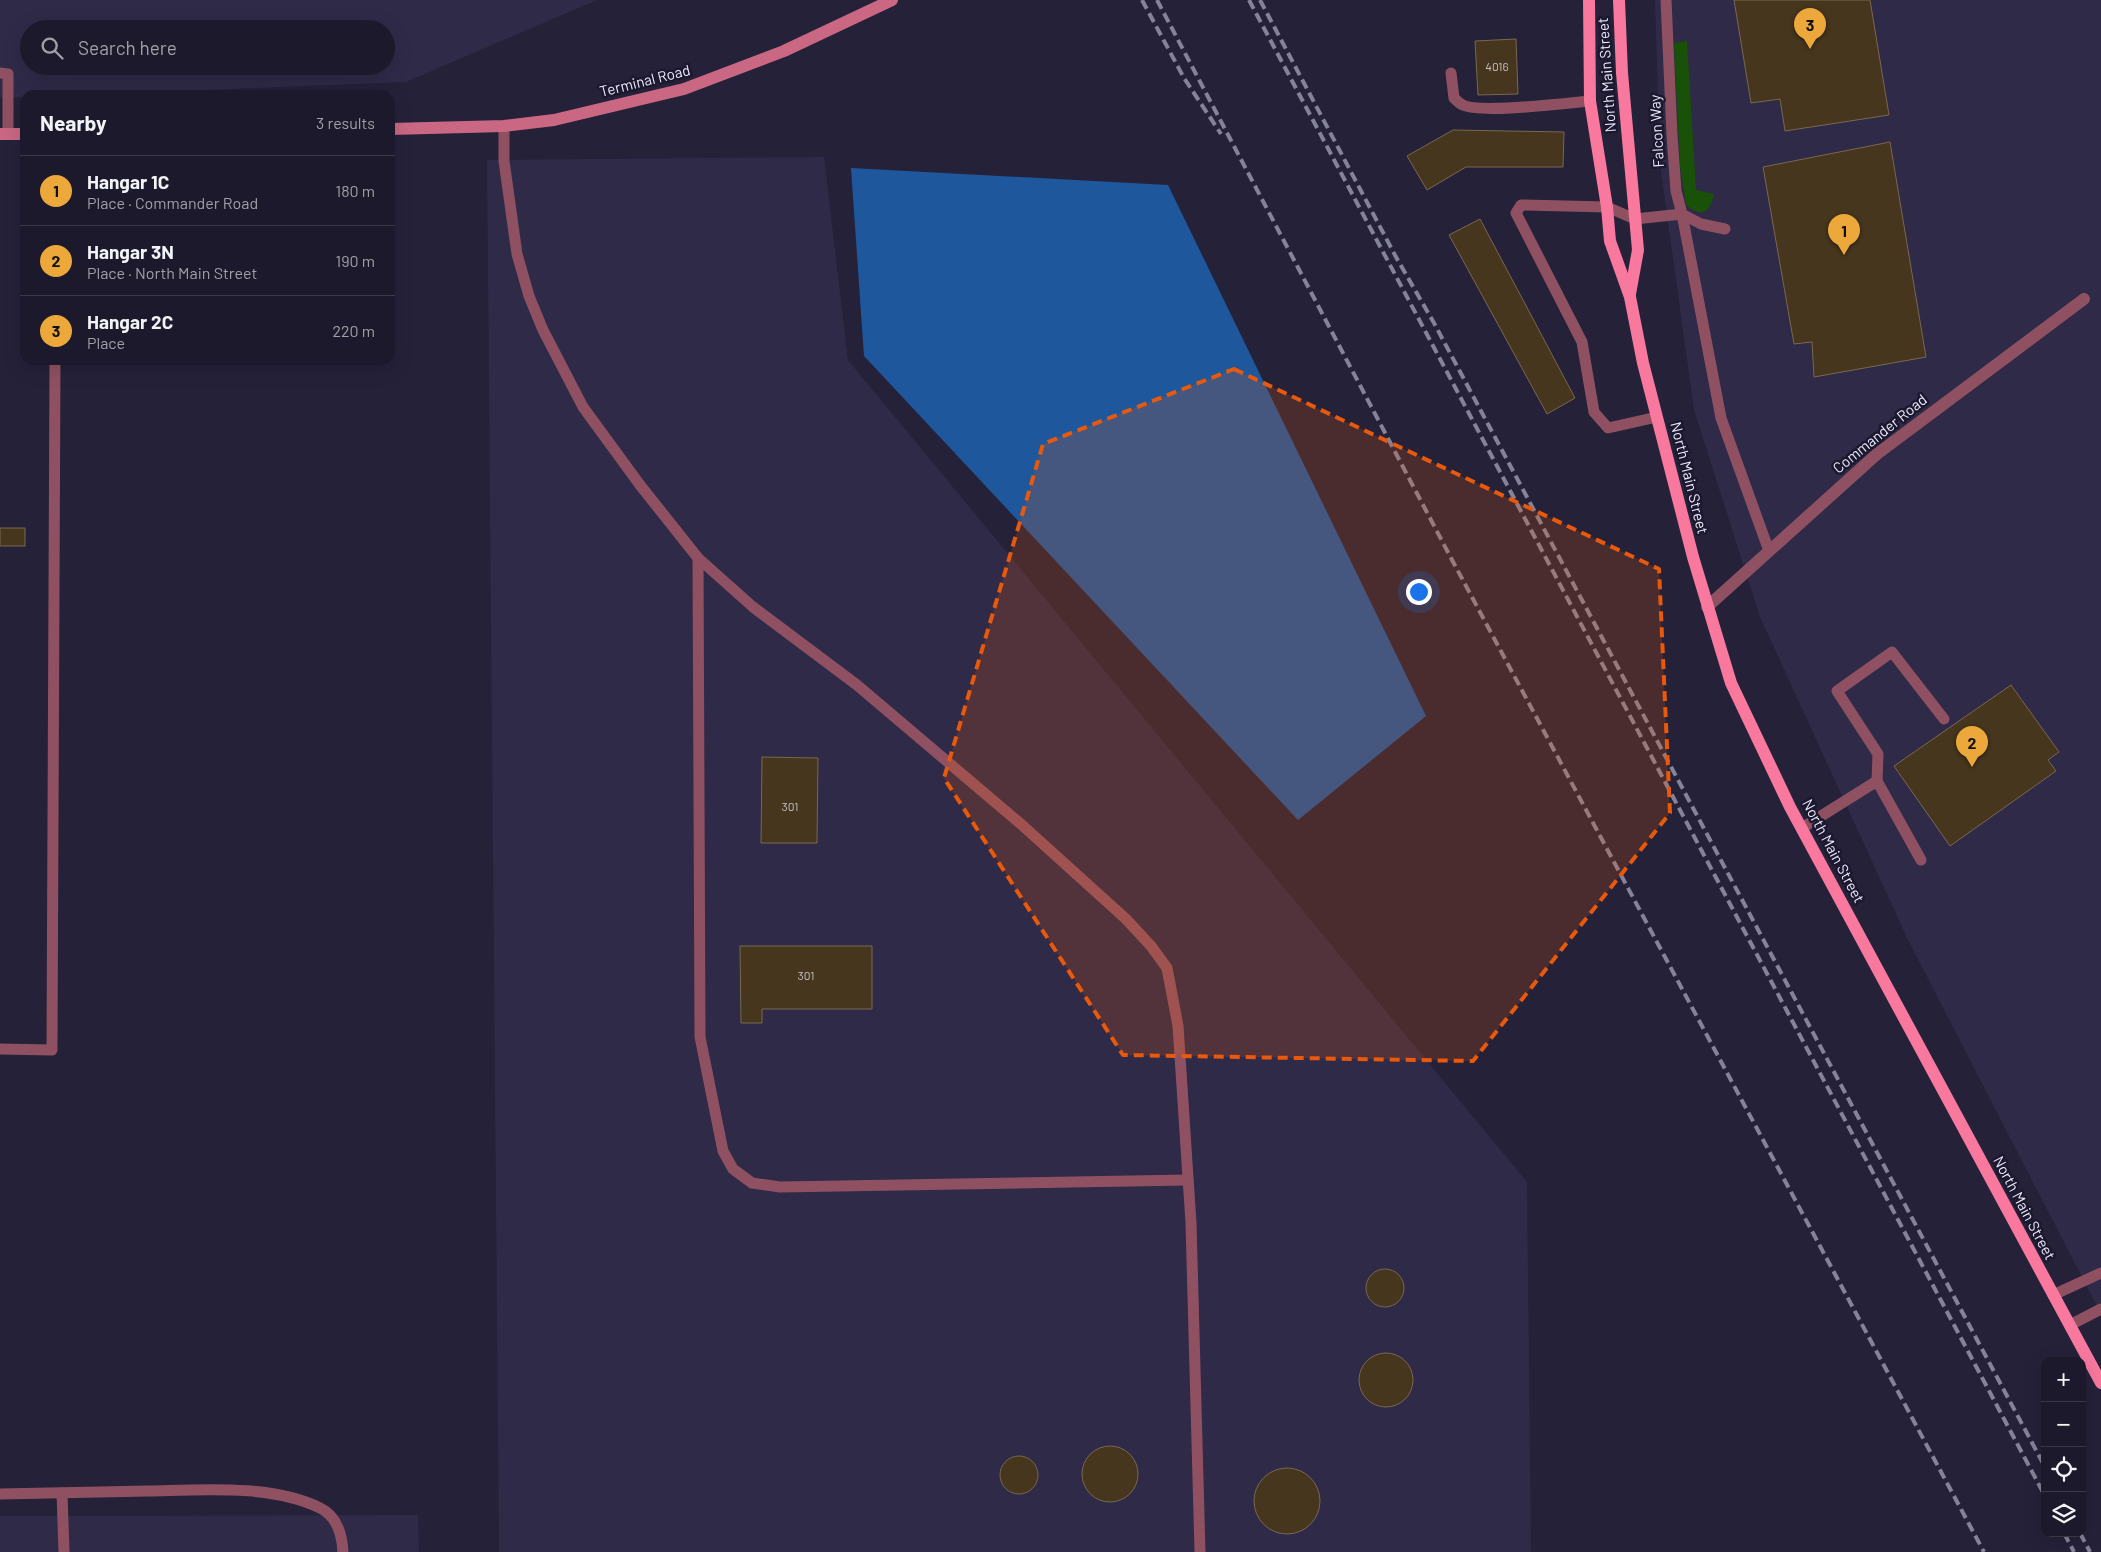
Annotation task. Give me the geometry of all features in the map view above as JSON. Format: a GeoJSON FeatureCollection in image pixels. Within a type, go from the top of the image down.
{"type":"FeatureCollection","features":[{"type":"Feature","properties":{"kind":"main road","name":"Terminal Road"},"geometry":{"type":"LineString","coordinates":[[395,129],[504,126],[554,120],[684,89],[750,65],[892,0]]}},
{"type":"Feature","properties":{"kind":"main road"},"geometry":{"type":"LineString","coordinates":[[1582,0],[1590,101]]}},
{"type":"Feature","properties":{"kind":"main road","name":"North Main Street"},"geometry":{"type":"LineString","coordinates":[[1588,0],[1590,101],[1607,207],[1610,241],[1630,297],[1643,363],[1657,417],[1707,607],[1731,683],[1802,828],[2101,1383]]}},
{"type":"Feature","properties":{"kind":"main road","name":"North Main Street"},"geometry":{"type":"LineString","coordinates":[[1619,0],[1622,73],[1638,250],[1630,297]]}},
{"type":"Feature","properties":{"kind":"main road"},"geometry":{"type":"LineString","coordinates":[[4,134],[20,134]]}},
{"type":"Feature","properties":{"kind":"street","name":"Commander Road"},"geometry":{"type":"LineString","coordinates":[[1707,607],[1877,454],[2084,299]]}},
{"type":"Feature","properties":{"kind":"lane","name":"Falcon Way"},"geometry":{"type":"LineString","coordinates":[[1666,0],[1672,144],[1676,191],[1721,418],[1769,551]]}},
{"type":"Feature","properties":{"kind":"lane"},"geometry":{"type":"LineString","coordinates":[[0,73],[8,74],[4,134]]}},
{"type":"Feature","properties":{"kind":"lane"},"geometry":{"type":"LineString","coordinates":[[1451,73],[1454,98],[1463,106],[1549,106],[1590,101]]}},
{"type":"Feature","properties":{"kind":"lane"},"geometry":{"type":"LineString","coordinates":[[504,126],[504,161],[517,254],[529,296],[543,330],[584,407],[640,486],[698,558],[753,607],[857,685],[1022,825],[1126,919],[1151,946],[1167,968],[1178,1026],[1188,1180],[1200,1552]]}},
{"type":"Feature","properties":{"kind":"lane"},"geometry":{"type":"LineString","coordinates":[[1657,417],[1608,428],[1594,412],[1582,342],[1516,213],[1522,205],[1607,207],[1635,219],[1682,214],[1701,224],[1725,229]]}},
{"type":"Feature","properties":{"kind":"lane"},"geometry":{"type":"LineString","coordinates":[[0,1049],[52,1050],[55,365]]}},
{"type":"Feature","properties":{"kind":"lane"},"geometry":{"type":"LineString","coordinates":[[698,558],[700,1037],[723,1151],[733,1169],[752,1183],[780,1187],[1188,1180]]}},
{"type":"Feature","properties":{"kind":"lane"},"geometry":{"type":"LineString","coordinates":[[1922,860],[1877,781],[1878,754],[1837,691],[1892,652],[1944,719]]}},
{"type":"Feature","properties":{"kind":"lane"},"geometry":{"type":"LineString","coordinates":[[1802,828],[1877,781]]}},
{"type":"Feature","properties":{"kind":"lane"},"geometry":{"type":"LineString","coordinates":[[2053,1295],[2101,1273]]}},
{"type":"Feature","properties":{"kind":"lane"},"geometry":{"type":"LineString","coordinates":[[2070,1325],[2101,1309]]}},
{"type":"Feature","properties":{"kind":"lane"},"geometry":{"type":"LineString","coordinates":[[0,1494],[237,1489],[296,1498],[321,1508],[335,1520],[342,1538],[343,1552]]}},
{"type":"Feature","properties":{"kind":"lane"},"geometry":{"type":"LineString","coordinates":[[62,1493],[64,1552]]}},
{"type":"Feature","properties":{"kind":"highlighted area"},"geometry":{"type":"Polygon","coordinates":[[[1234,369],[1659,569],[1670,813],[1473,1061],[1123,1055],[944,778],[1043,444],[1234,369]]]}},
{"type":"Feature","properties":{"kind":"shaded area"},"geometry":{"type":"Polygon","coordinates":[[[0,0],[597,0],[406,82],[207,90],[20,90],[20,97],[0,98],[0,0]]]}},
{"type":"Feature","properties":{"kind":"shaded area"},"geometry":{"type":"Polygon","coordinates":[[[1655,0],[2101,0],[2101,1314],[1908,940],[1760,617],[1694,410],[1660,164],[1655,0]]]}},
{"type":"Feature","properties":{"kind":"shaded area"},"geometry":{"type":"Polygon","coordinates":[[[824,157],[848,360],[1527,1182],[1531,1552],[499,1552],[487,160],[824,157]]]}},
{"type":"Feature","properties":{"kind":"shaded area"},"geometry":{"type":"Polygon","coordinates":[[[418,1515],[419,1552],[0,1552],[0,1516],[418,1515]]]}},
{"type":"Feature","properties":{"kind":"green space"},"geometry":{"type":"Polygon","coordinates":[[[1687,41],[1696,190],[1714,194],[1710,206],[1704,212],[1697,211],[1686,205],[1680,167],[1674,43],[1687,41]]]}},
{"type":"Feature","properties":{"kind":"water"},"geometry":{"type":"Polygon","coordinates":[[[851,168],[1168,185],[1426,716],[1298,820],[864,356],[851,168]]]}},
{"type":"Feature","properties":{"kind":"building"},"geometry":{"type":"Polygon","coordinates":[[[1734,0],[1870,0],[1889,115],[1785,131],[1780,99],[1751,103],[1734,0]]]}},
{"type":"Feature","properties":{"kind":"building"},"geometry":{"type":"Polygon","coordinates":[[[1516,39],[1518,94],[1478,95],[1475,41],[1516,39]]]}},
{"type":"Feature","properties":{"kind":"building"},"geometry":{"type":"Polygon","coordinates":[[[1453,130],[1564,132],[1563,167],[1466,167],[1427,190],[1407,156],[1453,130]]]}},
{"type":"Feature","properties":{"kind":"building"},"geometry":{"type":"Polygon","coordinates":[[[1890,142],[1926,357],[1814,377],[1812,342],[1794,344],[1763,167],[1890,142]]]}},
{"type":"Feature","properties":{"kind":"building"},"geometry":{"type":"Polygon","coordinates":[[[1480,219],[1575,398],[1547,414],[1449,235],[1480,219]]]}},
{"type":"Feature","properties":{"kind":"building"},"geometry":{"type":"Polygon","coordinates":[[[0,528],[25,528],[25,546],[0,546],[0,528]]]}},
{"type":"Feature","properties":{"kind":"building"},"geometry":{"type":"Polygon","coordinates":[[[2011,685],[2059,752],[2048,760],[2056,771],[1950,846],[1894,766],[2011,685]]]}},
{"type":"Feature","properties":{"kind":"building"},"geometry":{"type":"Polygon","coordinates":[[[762,757],[818,758],[817,843],[761,843],[762,757]]]}},
{"type":"Feature","properties":{"kind":"building"},"geometry":{"type":"Polygon","coordinates":[[[740,946],[872,946],[872,1009],[762,1009],[762,1023],[741,1023],[740,946]]]}},
{"type":"Feature","properties":{"kind":"building"},"geometry":{"type":"Polygon","coordinates":[[[1385,1269],[1398,1275],[1404,1288],[1398,1301],[1385,1307],[1372,1301],[1366,1288],[1372,1275],[1385,1269]]]}},
{"type":"Feature","properties":{"kind":"building"},"geometry":{"type":"Polygon","coordinates":[[[1381,1353],[1391,1353],[1401,1357],[1409,1365],[1413,1380],[1409,1395],[1401,1403],[1391,1407],[1381,1407],[1371,1403],[1363,1395],[1359,1385],[1359,1375],[1363,1365],[1371,1357],[1381,1353]]]}},
{"type":"Feature","properties":{"kind":"building"},"geometry":{"type":"Polygon","coordinates":[[[1104,1446],[1116,1446],[1130,1454],[1138,1468],[1136,1485],[1130,1494],[1116,1502],[1104,1502],[1094,1497],[1087,1490],[1082,1480],[1082,1468],[1087,1458],[1094,1451],[1104,1446]]]}},
{"type":"Feature","properties":{"kind":"building"},"geometry":{"type":"Polygon","coordinates":[[[1019,1456],[1032,1462],[1038,1475],[1032,1488],[1019,1494],[1006,1488],[1000,1475],[1006,1462],[1019,1456]]]}},
{"type":"Feature","properties":{"kind":"building"},"geometry":{"type":"Polygon","coordinates":[[[1280,1468],[1294,1468],[1306,1473],[1315,1482],[1320,1494],[1318,1514],[1311,1525],[1294,1534],[1280,1534],[1268,1529],[1259,1520],[1254,1508],[1254,1494],[1259,1482],[1268,1473],[1280,1468]]]}},
{"type":"Feature","properties":{"kind":"railway"},"geometry":{"type":"LineString","coordinates":[[1142,0],[1184,78],[1221,134]]}},
{"type":"Feature","properties":{"kind":"railway"},"geometry":{"type":"LineString","coordinates":[[1157,0],[1451,558],[1984,1552]]}},
{"type":"Feature","properties":{"kind":"railway"},"geometry":{"type":"LineString","coordinates":[[1249,0],[2043,1492]]}},
{"type":"Feature","properties":{"kind":"railway"},"geometry":{"type":"LineString","coordinates":[[1260,0],[2041,1460]]}},
{"type":"Feature","properties":{"kind":"railway"},"geometry":{"type":"LineString","coordinates":[[2066,1537],[2074,1552]]}},
{"type":"Feature","properties":{"kind":"railway"},"geometry":{"type":"LineString","coordinates":[[2082,1537],[2090,1552]]}},
{"type":"Feature","properties":{"kind":"place","name":"Hangar 2C"},"geometry":{"type":"Point","coordinates":[1810,49]}},
{"type":"Feature","properties":{"kind":"place","name":"Hangar 1C"},"geometry":{"type":"Point","coordinates":[1844,255]}},
{"type":"Feature","properties":{"kind":"place","name":"Hangar 3N"},"geometry":{"type":"Point","coordinates":[1972,767]}}]}
